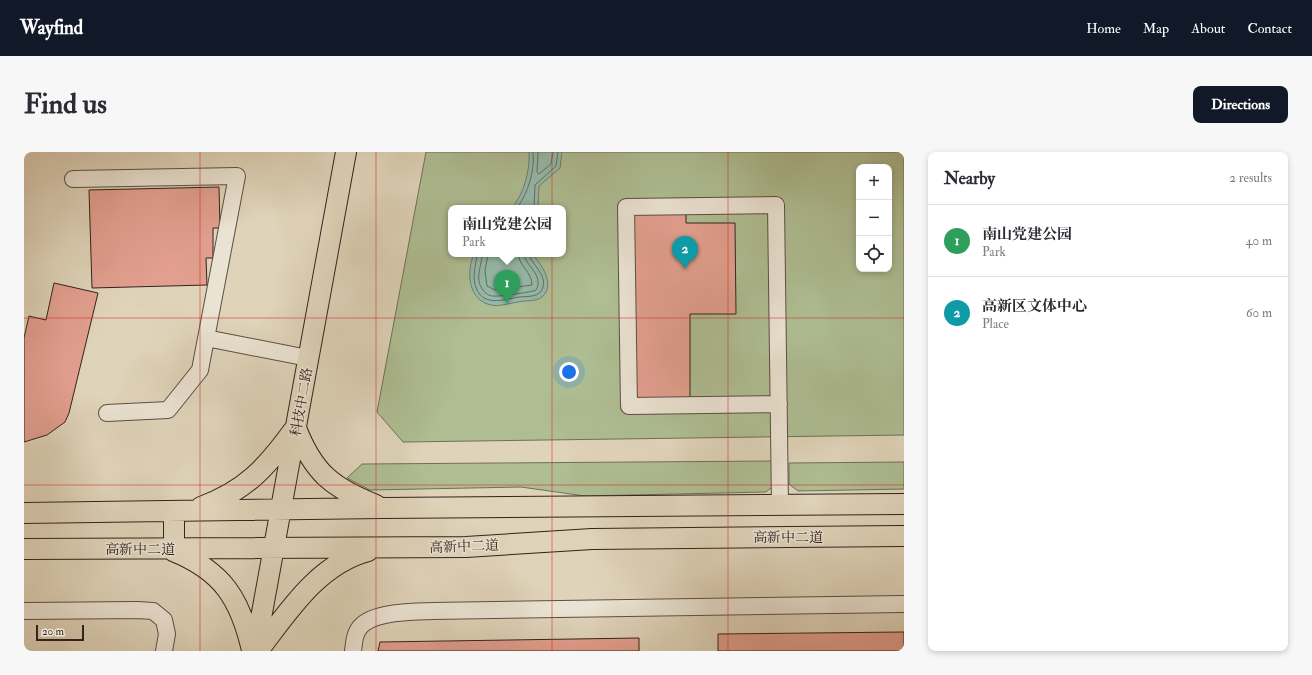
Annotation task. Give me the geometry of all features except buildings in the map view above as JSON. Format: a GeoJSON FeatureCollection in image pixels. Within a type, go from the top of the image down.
{"type":"FeatureCollection","features":[{"type":"Feature","properties":{"kind":"main road","name":"科技中二路"},"geometry":{"type":"LineString","coordinates":[[255,651],[346,152]]}},
{"type":"Feature","properties":{"kind":"main road"},"geometry":{"type":"LineString","coordinates":[[182,511],[217,501],[252,480],[274,457],[296,428],[310,460],[323,475],[345,491],[382,508]]}},
{"type":"Feature","properties":{"kind":"main road"},"geometry":{"type":"LineString","coordinates":[[24,513],[281,509],[904,504]]}},
{"type":"Feature","properties":{"kind":"main road"},"geometry":{"type":"LineString","coordinates":[[182,511],[171,548],[193,559],[222,583],[229,591],[247,626],[255,651]]}},
{"type":"Feature","properties":{"kind":"main road","name":"高新中二道"},"geometry":{"type":"LineString","coordinates":[[24,549],[466,547],[592,539],[904,536]]}},
{"type":"Feature","properties":{"kind":"main road"},"geometry":{"type":"LineString","coordinates":[[255,651],[303,593],[315,581],[343,561],[362,553],[384,548]]}},
{"type":"Feature","properties":{"kind":"lane"},"geometry":{"type":"LineString","coordinates":[[73,179],[237,176],[200,370],[168,410],[107,413]]}},
{"type":"Feature","properties":{"kind":"lane"},"geometry":{"type":"LineString","coordinates":[[779,404],[629,406],[626,207],[776,205],[779,404],[780,506]]}},
{"type":"Feature","properties":{"kind":"lane"},"geometry":{"type":"LineString","coordinates":[[206,338],[308,358]]}},
{"type":"Feature","properties":{"kind":"lane"},"geometry":{"type":"LineString","coordinates":[[353,651],[358,630],[364,622],[391,614],[440,610],[904,604]]}},
{"type":"Feature","properties":{"kind":"lane"},"geometry":{"type":"LineString","coordinates":[[24,612],[153,611],[164,620],[167,634],[164,651]]}},
{"type":"Feature","properties":{"kind":"shaded area"},"geometry":{"type":"Polygon","coordinates":[[[426,152],[904,152],[904,435],[403,442],[377,412],[426,152]]]}},
{"type":"Feature","properties":{"kind":"shaded area"},"geometry":{"type":"Polygon","coordinates":[[[775,461],[776,484],[766,492],[585,496],[521,487],[370,490],[347,478],[362,464],[775,461]]]}},
{"type":"Feature","properties":{"kind":"shaded area"},"geometry":{"type":"Polygon","coordinates":[[[904,462],[904,489],[798,491],[789,484],[789,463],[904,462]]]}},
{"type":"Feature","properties":{"kind":"water"},"geometry":{"type":"Polygon","coordinates":[[[529,152],[562,152],[560,168],[539,186],[538,205],[514,205],[523,189],[529,160],[529,152]]]}},
{"type":"Feature","properties":{"kind":"water"},"geometry":{"type":"Polygon","coordinates":[[[473,257],[534,257],[546,274],[548,286],[546,292],[539,299],[504,305],[497,306],[483,302],[473,291],[470,277],[473,257]]]}},
{"type":"Feature","properties":{"kind":"place","name":"高新区文体中心"},"geometry":{"type":"Point","coordinates":[685,269]}},
{"type":"Feature","properties":{"kind":"place","name":"南山党建公园"},"geometry":{"type":"Point","coordinates":[507,303]}}]}
